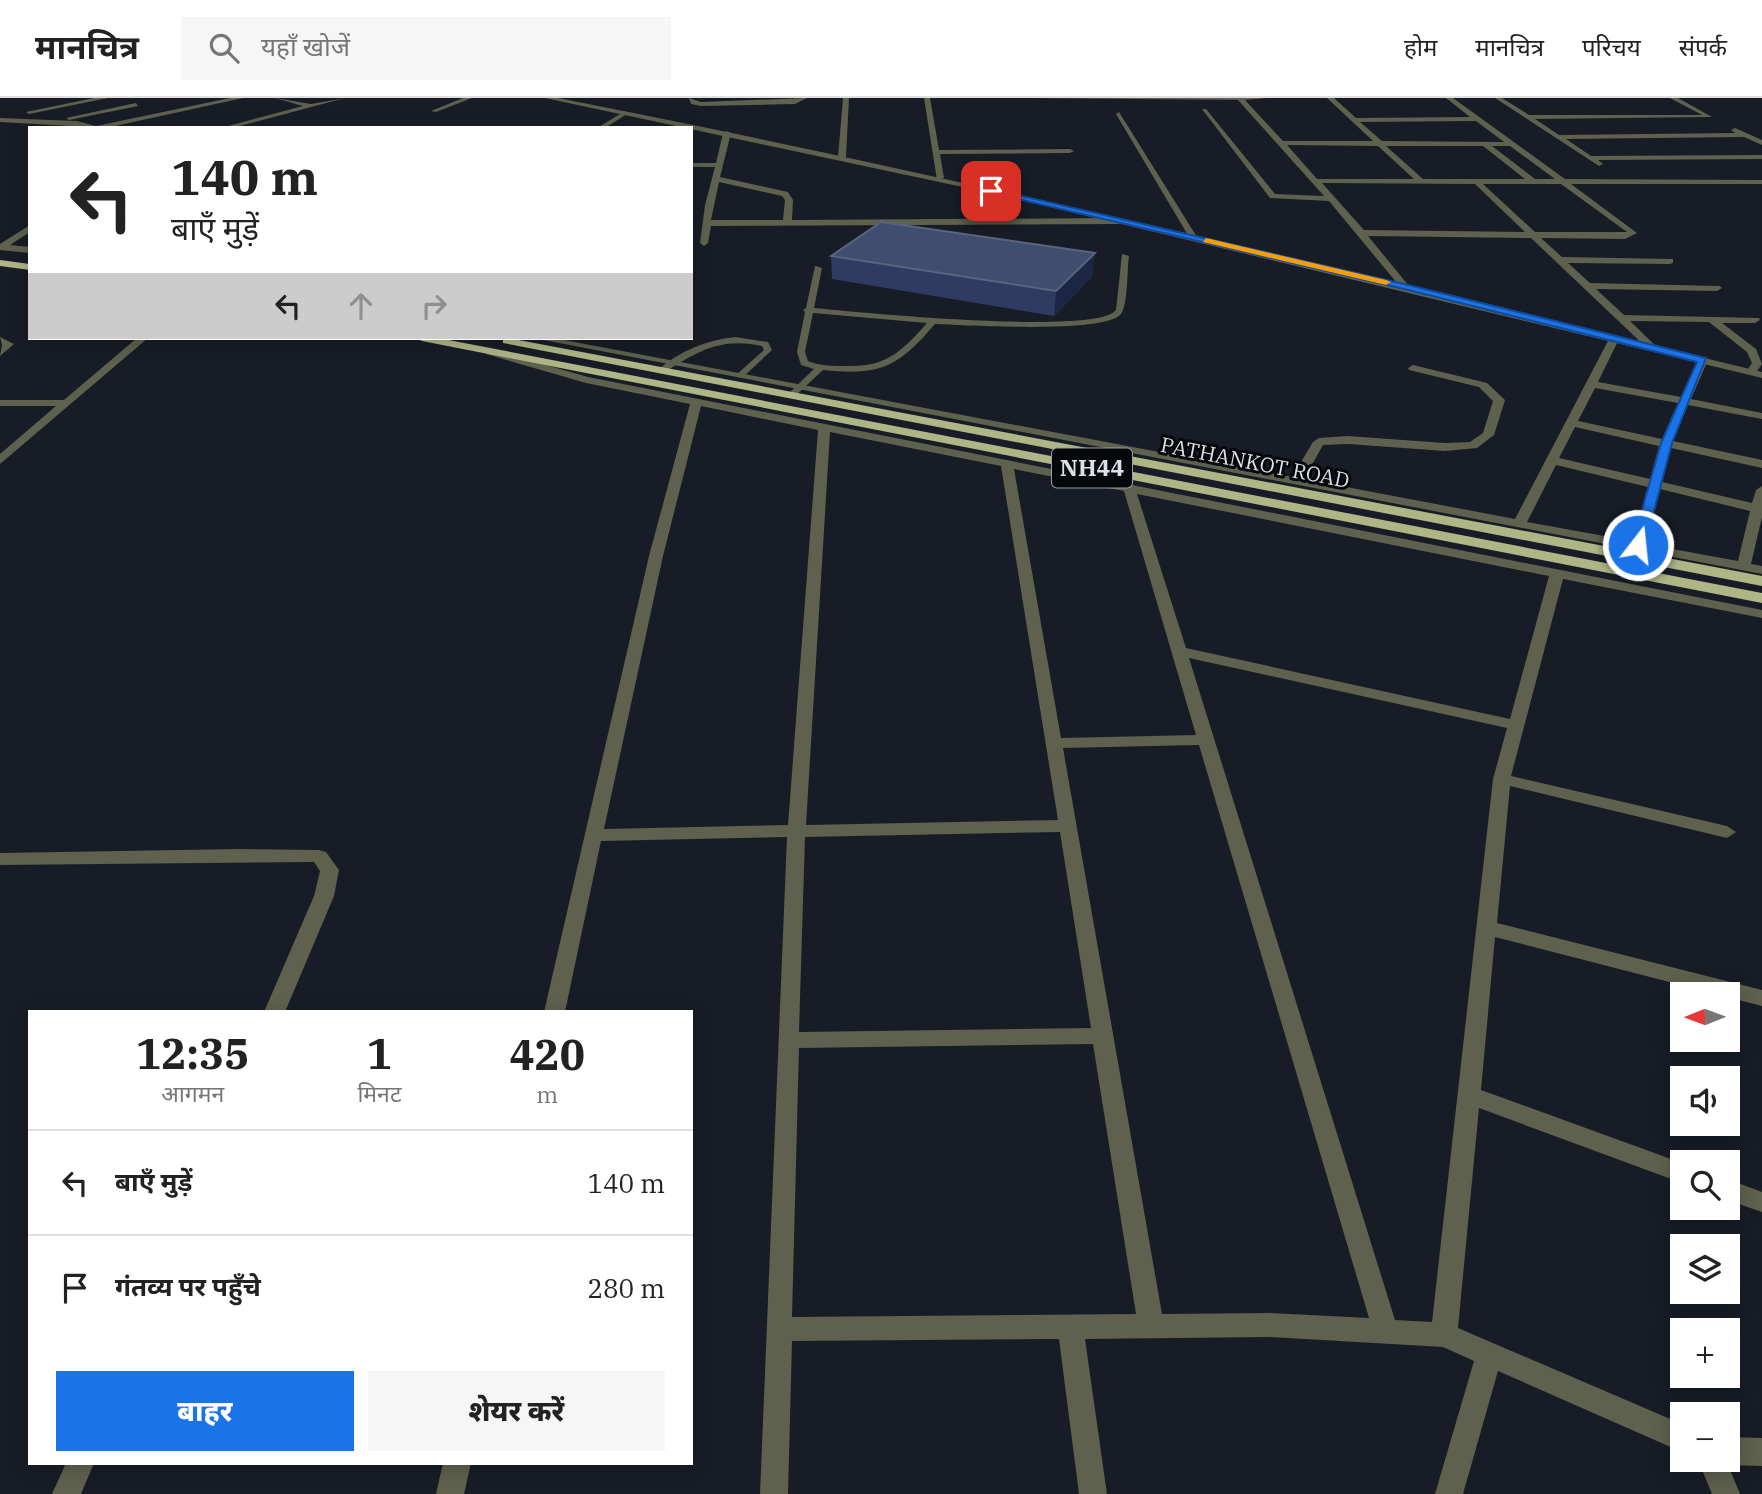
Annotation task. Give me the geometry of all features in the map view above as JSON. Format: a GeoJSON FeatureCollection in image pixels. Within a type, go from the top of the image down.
{"type":"FeatureCollection","features":[{"type":"Feature","properties":{"kind":"highway"},"geometry":{"type":"LineString","coordinates":[[1,249],[28,256]]}},
{"type":"Feature","properties":{"kind":"highway"},"geometry":{"type":"LineString","coordinates":[[0,263],[28,267]]}},
{"type":"Feature","properties":{"kind":"highway","name":"NH44"},"geometry":{"type":"LineString","coordinates":[[432,340],[1762,598]]}},
{"type":"Feature","properties":{"kind":"highway","name":"PATHANKOT ROAD"},"geometry":{"type":"LineString","coordinates":[[503,340],[662,370],[796,391],[1762,581]]}},
{"type":"Feature","properties":{"kind":"street"},"geometry":{"type":"LineString","coordinates":[[29,112],[105,98]]}},
{"type":"Feature","properties":{"kind":"street"},"geometry":{"type":"LineString","coordinates":[[106,126],[240,98]]}},
{"type":"Feature","properties":{"kind":"street"},"geometry":{"type":"LineString","coordinates":[[278,98],[311,106]]}},
{"type":"Feature","properties":{"kind":"street"},"geometry":{"type":"LineString","coordinates":[[231,126],[342,98]]}},
{"type":"Feature","properties":{"kind":"street"},"geometry":{"type":"LineString","coordinates":[[434,111],[469,98]]}},
{"type":"Feature","properties":{"kind":"street"},"geometry":{"type":"LineString","coordinates":[[548,98],[672,125]]}},
{"type":"Feature","properties":{"kind":"street"},"geometry":{"type":"LineString","coordinates":[[692,98],[693,103],[701,104],[772,101],[795,103],[804,98]]}},
{"type":"Feature","properties":{"kind":"street"},"geometry":{"type":"LineString","coordinates":[[842,157],[846,98]]}},
{"type":"Feature","properties":{"kind":"street"},"geometry":{"type":"LineString","coordinates":[[927,98],[940,178]]}},
{"type":"Feature","properties":{"kind":"street"},"geometry":{"type":"LineString","coordinates":[[1034,98],[1264,98]]}},
{"type":"Feature","properties":{"kind":"street"},"geometry":{"type":"LineString","coordinates":[[1240,98],[1331,199],[1404,286]]}},
{"type":"Feature","properties":{"kind":"street"},"geometry":{"type":"LineString","coordinates":[[1330,98],[1422,182]]}},
{"type":"Feature","properties":{"kind":"street"},"geometry":{"type":"LineString","coordinates":[[1359,233],[1625,236],[1633,233],[1449,98]]}},
{"type":"Feature","properties":{"kind":"street"},"geometry":{"type":"LineString","coordinates":[[1498,98],[1602,166]]}},
{"type":"Feature","properties":{"kind":"street"},"geometry":{"type":"LineString","coordinates":[[1672,98],[1762,143]]}},
{"type":"Feature","properties":{"kind":"street"},"geometry":{"type":"LineString","coordinates":[[55,121],[136,104]]}},
{"type":"Feature","properties":{"kind":"street"},"geometry":{"type":"LineString","coordinates":[[1204,110],[1273,196],[1331,199]]}},
{"type":"Feature","properties":{"kind":"street"},"geometry":{"type":"LineString","coordinates":[[603,126],[625,113]]}},
{"type":"Feature","properties":{"kind":"street"},"geometry":{"type":"LineString","coordinates":[[1119,114],[1193,237]]}},
{"type":"Feature","properties":{"kind":"street"},"geometry":{"type":"LineString","coordinates":[[1527,117],[1709,117]]}},
{"type":"Feature","properties":{"kind":"street"},"geometry":{"type":"LineString","coordinates":[[1352,120],[1478,119]]}},
{"type":"Feature","properties":{"kind":"street"},"geometry":{"type":"LineString","coordinates":[[0,120],[55,121],[84,126]]}},
{"type":"Feature","properties":{"kind":"street"},"geometry":{"type":"LineString","coordinates":[[693,128],[940,178],[1404,286],[1757,374],[1757,363],[1752,351],[1710,318]]}},
{"type":"Feature","properties":{"kind":"street"},"geometry":{"type":"LineString","coordinates":[[704,243],[708,223],[705,205],[716,179],[727,133]]}},
{"type":"Feature","properties":{"kind":"street"},"geometry":{"type":"LineString","coordinates":[[1558,137],[1745,135]]}},
{"type":"Feature","properties":{"kind":"street"},"geometry":{"type":"LineString","coordinates":[[1279,142],[1514,144]]}},
{"type":"Feature","properties":{"kind":"street"},"geometry":{"type":"LineString","coordinates":[[1485,144],[1534,182]]}},
{"type":"Feature","properties":{"kind":"street"},"geometry":{"type":"LineString","coordinates":[[936,152],[1070,152]]}},
{"type":"Feature","properties":{"kind":"street"},"geometry":{"type":"LineString","coordinates":[[1591,158],[1762,157]]}},
{"type":"Feature","properties":{"kind":"street"},"geometry":{"type":"LineString","coordinates":[[693,165],[719,165]]}},
{"type":"Feature","properties":{"kind":"street"},"geometry":{"type":"LineString","coordinates":[[1614,174],[1626,181]]}},
{"type":"Feature","properties":{"kind":"street"},"geometry":{"type":"LineString","coordinates":[[716,179],[785,194],[789,200],[787,223]]}},
{"type":"Feature","properties":{"kind":"street"},"geometry":{"type":"LineString","coordinates":[[1314,181],[1762,182]]}},
{"type":"Feature","properties":{"kind":"street"},"geometry":{"type":"LineString","coordinates":[[1478,183],[1654,349]]}},
{"type":"Feature","properties":{"kind":"street"},"geometry":{"type":"LineString","coordinates":[[708,223],[1118,221]]}},
{"type":"Feature","properties":{"kind":"street"},"geometry":{"type":"LineString","coordinates":[[1,249],[28,229]]}},
{"type":"Feature","properties":{"kind":"street"},"geometry":{"type":"LineString","coordinates":[[1,249],[28,250]]}},
{"type":"Feature","properties":{"kind":"street"},"geometry":{"type":"LineString","coordinates":[[1560,260],[1670,261]]}},
{"type":"Feature","properties":{"kind":"street"},"geometry":{"type":"LineString","coordinates":[[1587,286],[1717,288]]}},
{"type":"Feature","properties":{"kind":"street"},"geometry":{"type":"LineString","coordinates":[[1624,318],[1755,320]]}},
{"type":"Feature","properties":{"kind":"street"},"geometry":{"type":"LineString","coordinates":[[1520,523],[1614,339]]}},
{"type":"Feature","properties":{"kind":"street"},"geometry":{"type":"LineString","coordinates":[[0,340],[9,344],[0,352]]}},
{"type":"Feature","properties":{"kind":"street"},"geometry":{"type":"LineString","coordinates":[[0,460],[141,340]]}},
{"type":"Feature","properties":{"kind":"street"},"geometry":{"type":"LineString","coordinates":[[549,340],[740,375],[796,391],[1520,523],[1762,570]]}},
{"type":"Feature","properties":{"kind":"street"},"geometry":{"type":"LineString","coordinates":[[479,349],[586,380],[696,403],[1762,614]]}},
{"type":"Feature","properties":{"kind":"street"},"geometry":{"type":"LineString","coordinates":[[1638,545],[1666,443],[1703,360]]}},
{"type":"Feature","properties":{"kind":"street"},"geometry":{"type":"LineString","coordinates":[[1296,482],[1319,442],[1348,440],[1445,447],[1473,445],[1488,435],[1499,400],[1483,385],[1413,368]]}},
{"type":"Feature","properties":{"kind":"street"},"geometry":{"type":"LineString","coordinates":[[1593,384],[1762,416]]}},
{"type":"Feature","properties":{"kind":"street"},"geometry":{"type":"LineString","coordinates":[[0,404],[64,403]]}},
{"type":"Feature","properties":{"kind":"street"},"geometry":{"type":"LineString","coordinates":[[554,1010],[656,556],[696,403]]}},
{"type":"Feature","properties":{"kind":"street"},"geometry":{"type":"LineString","coordinates":[[1571,423],[1762,464]]}},
{"type":"Feature","properties":{"kind":"street"},"geometry":{"type":"LineString","coordinates":[[774,1494],[797,831],[824,427]]}},
{"type":"Feature","properties":{"kind":"street"},"geometry":{"type":"LineString","coordinates":[[1554,461],[1756,508]]}},
{"type":"Feature","properties":{"kind":"street"},"geometry":{"type":"LineString","coordinates":[[1007,463],[1151,1326]]}},
{"type":"Feature","properties":{"kind":"street"},"geometry":{"type":"LineString","coordinates":[[1129,487],[1386,1331]]}},
{"type":"Feature","properties":{"kind":"street"},"geometry":{"type":"LineString","coordinates":[[1743,567],[1762,490]]}},
{"type":"Feature","properties":{"kind":"street"},"geometry":{"type":"LineString","coordinates":[[1444,1335],[1502,779],[1557,573]]}},
{"type":"Feature","properties":{"kind":"street"},"geometry":{"type":"LineString","coordinates":[[1179,651],[1517,725]]}},
{"type":"Feature","properties":{"kind":"street"},"geometry":{"type":"LineString","coordinates":[[1053,743],[1206,740]]}},
{"type":"Feature","properties":{"kind":"street"},"geometry":{"type":"LineString","coordinates":[[1502,779],[1727,832]]}},
{"type":"Feature","properties":{"kind":"street"},"geometry":{"type":"LineString","coordinates":[[594,835],[1067,826]]}},
{"type":"Feature","properties":{"kind":"street"},"geometry":{"type":"LineString","coordinates":[[0,859],[319,856],[330,870],[324,895],[275,1010]]}},
{"type":"Feature","properties":{"kind":"street"},"geometry":{"type":"LineString","coordinates":[[1485,927],[1762,998]]}},
{"type":"Feature","properties":{"kind":"street"},"geometry":{"type":"LineString","coordinates":[[789,1040],[1102,1036]]}},
{"type":"Feature","properties":{"kind":"street"},"geometry":{"type":"LineString","coordinates":[[1469,1095],[1670,1169]]}},
{"type":"Feature","properties":{"kind":"street"},"geometry":{"type":"LineString","coordinates":[[1740,1194],[1762,1202]]}},
{"type":"Feature","properties":{"kind":"street"},"geometry":{"type":"LineString","coordinates":[[780,1329],[1270,1325],[1444,1335],[1670,1433]]}},
{"type":"Feature","properties":{"kind":"street"},"geometry":{"type":"LineString","coordinates":[[1070,1327],[1093,1494]]}},
{"type":"Feature","properties":{"kind":"street"},"geometry":{"type":"LineString","coordinates":[[1450,1494],[1490,1353]]}},
{"type":"Feature","properties":{"kind":"street"},"geometry":{"type":"LineString","coordinates":[[1740,1451],[1762,1452]]}},
{"type":"Feature","properties":{"kind":"street"},"geometry":{"type":"LineString","coordinates":[[66,1494],[79,1465]]}},
{"type":"Feature","properties":{"kind":"street"},"geometry":{"type":"LineString","coordinates":[[450,1494],[457,1465]]}},
{"type":"Feature","properties":{"kind":"street"},"geometry":{"type":"LineString","coordinates":[[1717,1472],[1726,1494]]}},
{"type":"Feature","properties":{"kind":"lane"},"geometry":{"type":"LineString","coordinates":[[807,310],[933,321],[1058,324],[1111,319],[1120,310],[1125,256]]}},
{"type":"Feature","properties":{"kind":"lane"},"geometry":{"type":"LineString","coordinates":[[818,268],[807,310],[802,359],[809,365],[857,370],[886,366],[897,360],[933,321]]}},
{"type":"Feature","properties":{"kind":"lane"},"geometry":{"type":"LineString","coordinates":[[662,370],[705,345],[723,339],[765,344],[768,350],[740,375]]}},
{"type":"Feature","properties":{"kind":"lane"},"geometry":{"type":"LineString","coordinates":[[796,391],[820,368]]}},
{"type":"Feature","properties":{"kind":"building"},"geometry":{"type":"Polygon","coordinates":[[[881,222],[1095,253],[1056,291],[831,256],[881,222]]]}},
{"type":"Feature","properties":{"kind":"slow traffic"},"geometry":{"type":"LineString","coordinates":[[1206,240],[1386,282]]}},
{"type":"Feature","properties":{"kind":"route"},"geometry":{"type":"LineString","coordinates":[[991,191],[1404,286],[1703,360],[1666,443],[1638,545]]}}]}
